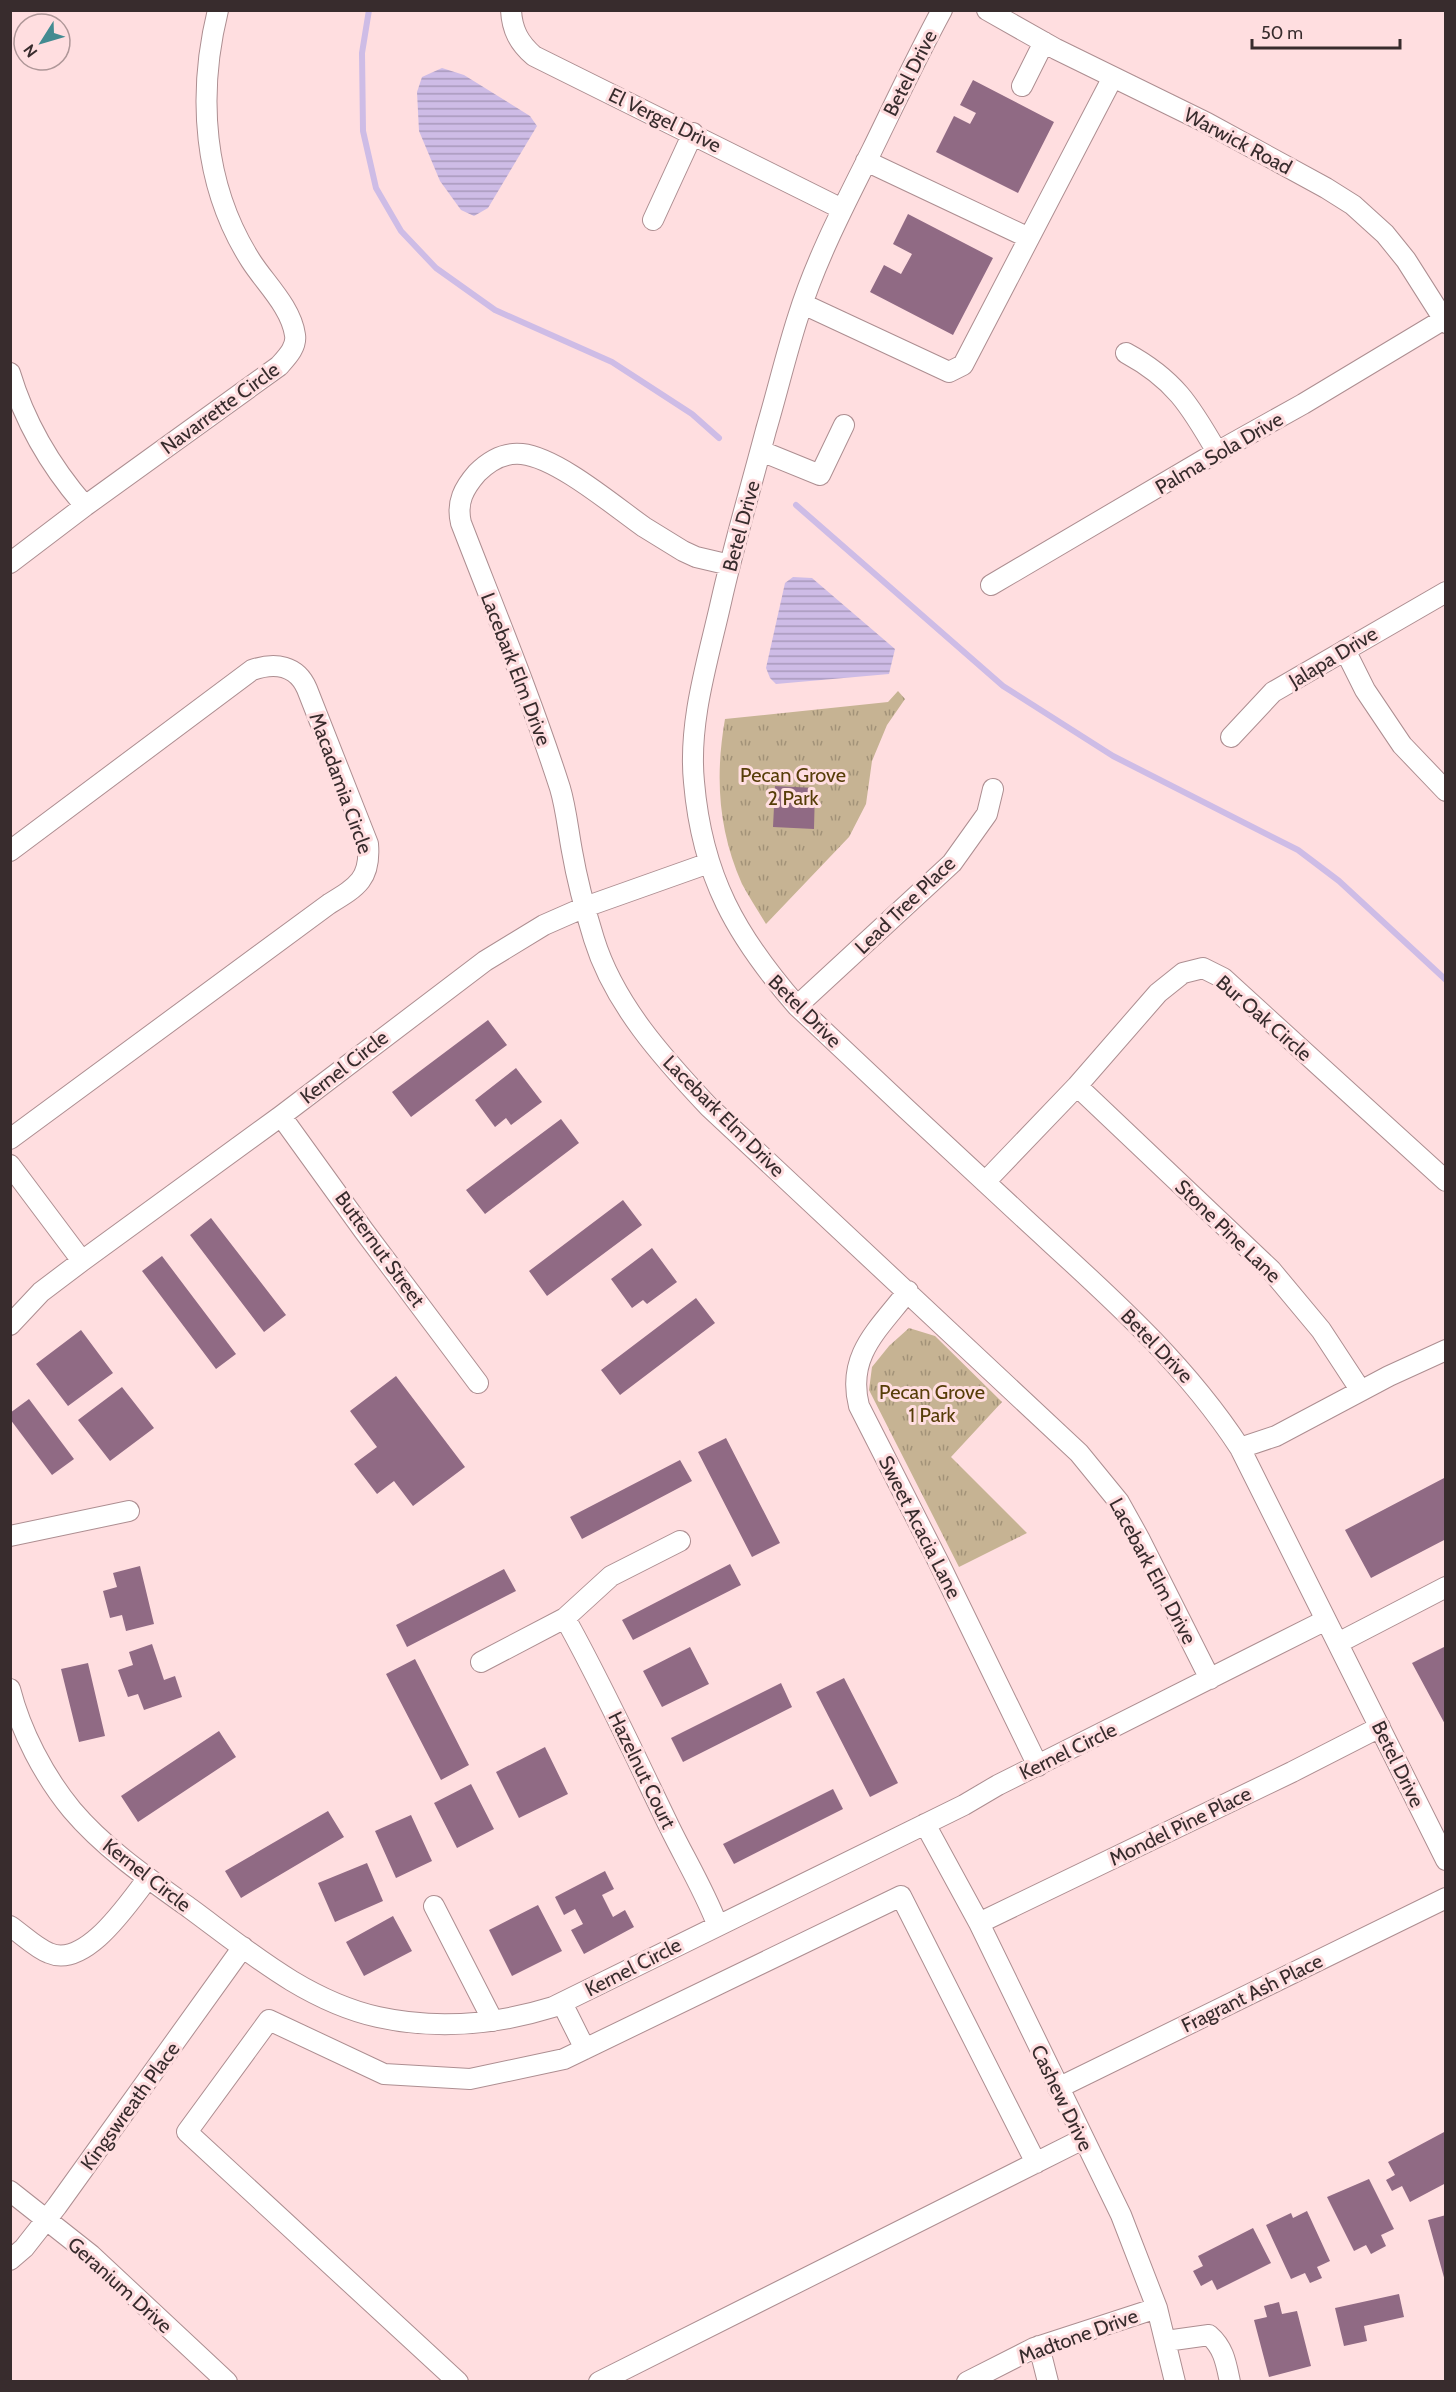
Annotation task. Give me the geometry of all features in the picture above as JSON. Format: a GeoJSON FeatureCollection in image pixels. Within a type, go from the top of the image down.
{"type":"FeatureCollection","features":[{"type":"Feature","properties":{"kind":"street","name":"Navarrette Circle"},"geometry":{"type":"LineString","coordinates":[[10,563],[84,506],[279,366],[294,345],[294,329],[285,310],[236,235],[225,212],[213,176],[207,128],[206,74],[218,10]]}},
{"type":"Feature","properties":{"kind":"street","name":"El Vergel Drive"},"geometry":{"type":"LineString","coordinates":[[511,10],[514,30],[523,46],[534,56],[842,209]]}},
{"type":"Feature","properties":{"kind":"street","name":"Betel Drive"},"geometry":{"type":"LineString","coordinates":[[942,10],[842,209],[803,304],[761,451],[730,565],[699,699],[695,729],[693,779],[700,827],[709,863],[732,918],[749,946],[764,969],[797,1006],[1103,1291],[1170,1357],[1198,1389],[1240,1448],[1446,1860]]}},
{"type":"Feature","properties":{"kind":"street","name":"Warwick Road"},"geometry":{"type":"LineString","coordinates":[[987,10],[1044,42],[1207,123],[1353,205],[1385,234],[1407,260],[1445,320]]}},
{"type":"Feature","properties":{"kind":"street"},"geometry":{"type":"LineString","coordinates":[[1022,86],[1044,42]]}},
{"type":"Feature","properties":{"kind":"street"},"geometry":{"type":"LineString","coordinates":[[803,304],[949,372],[963,365],[1113,77]]}},
{"type":"Feature","properties":{"kind":"street"},"geometry":{"type":"LineString","coordinates":[[653,220],[693,133]]}},
{"type":"Feature","properties":{"kind":"street"},"geometry":{"type":"LineString","coordinates":[[866,161],[1029,238]]}},
{"type":"Feature","properties":{"kind":"street","name":"Palma Sola Drive"},"geometry":{"type":"LineString","coordinates":[[991,585],[1445,320]]}},
{"type":"Feature","properties":{"kind":"street"},"geometry":{"type":"LineString","coordinates":[[1126,353],[1160,374],[1179,392],[1197,416],[1217,452]]}},
{"type":"Feature","properties":{"kind":"street"},"geometry":{"type":"LineString","coordinates":[[10,373],[19,402],[39,443],[84,506]]}},
{"type":"Feature","properties":{"kind":"street"},"geometry":{"type":"LineString","coordinates":[[761,451],[820,475],[844,425]]}},
{"type":"Feature","properties":{"kind":"street","name":"Lacebark Elm Drive"},"geometry":{"type":"LineString","coordinates":[[730,565],[696,557],[683,551],[575,478],[536,457],[521,454],[494,460],[485,465],[466,485],[461,498],[459,507],[461,523],[545,742],[561,791],[585,907],[603,962],[634,1019],[666,1061],[709,1107],[1072,1446],[1119,1502],[1210,1680]]}},
{"type":"Feature","properties":{"kind":"street","name":"Jalapa Drive"},"geometry":{"type":"LineString","coordinates":[[1231,736],[1273,692],[1446,592]]}},
{"type":"Feature","properties":{"kind":"street"},"geometry":{"type":"LineString","coordinates":[[1345,650],[1365,690],[1402,745],[1446,791]]}},
{"type":"Feature","properties":{"kind":"street","name":"Macadamia Circle"},"geometry":{"type":"LineString","coordinates":[[10,851],[252,670],[264,665],[282,666],[303,678],[368,844],[369,860],[368,870],[352,890],[329,904],[10,1139]]}},
{"type":"Feature","properties":{"kind":"street","name":"Lead Tree Place"},"geometry":{"type":"LineString","coordinates":[[797,1006],[952,863],[987,814],[993,789]]}},
{"type":"Feature","properties":{"kind":"street","name":"Kernel Circle"},"geometry":{"type":"LineString","coordinates":[[10,1325],[41,1293],[82,1261],[281,1116],[485,961],[544,925],[585,907],[709,863]]}},
{"type":"Feature","properties":{"kind":"street","name":"Bur Oak Circle"},"geometry":{"type":"LineString","coordinates":[[985,1182],[1077,1086],[1158,993],[1183,973],[1203,968],[1223,978],[1446,1181]]}},
{"type":"Feature","properties":{"kind":"street","name":"Stone Pine Lane"},"geometry":{"type":"LineString","coordinates":[[1077,1086],[1271,1270],[1321,1330],[1361,1391]]}},
{"type":"Feature","properties":{"kind":"street","name":"Butternut Street"},"geometry":{"type":"LineString","coordinates":[[281,1116],[478,1383]]}},
{"type":"Feature","properties":{"kind":"street"},"geometry":{"type":"LineString","coordinates":[[10,1165],[82,1261]]}},
{"type":"Feature","properties":{"kind":"street","name":"Sweet Acacia Lane"},"geometry":{"type":"LineString","coordinates":[[908,1291],[864,1348],[860,1357],[854,1381],[859,1406],[1038,1766]]}},
{"type":"Feature","properties":{"kind":"street"},"geometry":{"type":"LineString","coordinates":[[1240,1448],[1275,1436],[1446,1350]]}},
{"type":"Feature","properties":{"kind":"street"},"geometry":{"type":"LineString","coordinates":[[10,1536],[129,1511]]}},
{"type":"Feature","properties":{"kind":"street"},"geometry":{"type":"LineString","coordinates":[[481,1662],[565,1618],[611,1575],[680,1540]]}},
{"type":"Feature","properties":{"kind":"street"},"geometry":{"type":"LineString","coordinates":[[1338,1643],[1446,1587]]}},
{"type":"Feature","properties":{"kind":"street","name":"Hazelnut Court"},"geometry":{"type":"LineString","coordinates":[[565,1618],[602,1685],[672,1833],[701,1886],[717,1924]]}},
{"type":"Feature","properties":{"kind":"street","name":"Kernel Circle"},"geometry":{"type":"LineString","coordinates":[[10,1689],[21,1721],[40,1763],[71,1808],[88,1828],[148,1878],[305,1989],[355,2011],[425,2024],[448,2025],[519,2018],[562,2002],[925,1824],[1326,1620]]}},
{"type":"Feature","properties":{"kind":"street","name":"Mondel Pine Place"},"geometry":{"type":"LineString","coordinates":[[979,1923],[1380,1727]]}},
{"type":"Feature","properties":{"kind":"street","name":"Cashew Drive"},"geometry":{"type":"LineString","coordinates":[[925,1824],[979,1923],[1133,2244],[1157,2308],[1175,2382]]}},
{"type":"Feature","properties":{"kind":"street"},"geometry":{"type":"LineString","coordinates":[[10,1926],[51,1954],[70,1955],[91,1945],[148,1878]]}},
{"type":"Feature","properties":{"kind":"street"},"geometry":{"type":"LineString","coordinates":[[458,2382],[187,2132],[269,2020],[384,2074],[470,2079],[564,2060],[901,1896],[1036,2163]]}},
{"type":"Feature","properties":{"kind":"street","name":"Fragrant Ash Place"},"geometry":{"type":"LineString","coordinates":[[1058,2088],[1446,1898]]}},
{"type":"Feature","properties":{"kind":"street"},"geometry":{"type":"LineString","coordinates":[[434,1906],[493,2021]]}},
{"type":"Feature","properties":{"kind":"street","name":"Kingswreath Place"},"geometry":{"type":"LineString","coordinates":[[10,2260],[24,2248],[135,2100],[243,1947]]}},
{"type":"Feature","properties":{"kind":"street"},"geometry":{"type":"LineString","coordinates":[[562,2002],[585,2049]]}},
{"type":"Feature","properties":{"kind":"street"},"geometry":{"type":"LineString","coordinates":[[599,2382],[1083,2139]]}},
{"type":"Feature","properties":{"kind":"street","name":"Geranium Drive"},"geometry":{"type":"LineString","coordinates":[[10,2191],[91,2255],[227,2382]]}},
{"type":"Feature","properties":{"kind":"street","name":"Madtone Drive"},"geometry":{"type":"LineString","coordinates":[[967,2382],[1039,2346],[1157,2308]]}},
{"type":"Feature","properties":{"kind":"street"},"geometry":{"type":"LineString","coordinates":[[1166,2341],[1209,2335],[1219,2344],[1230,2382]]}},
{"type":"Feature","properties":{"kind":"street"},"geometry":{"type":"LineString","coordinates":[[1039,2346],[1048,2382]]}},
{"type":"Feature","properties":{"kind":"green space","name":"Pecan Grove 2 Park"},"geometry":{"type":"Polygon","coordinates":[[[898,691],[905,699],[887,725],[872,761],[866,804],[849,837],[766,924],[742,884],[723,823],[720,761],[725,719],[888,702],[898,691]]]}},
{"type":"Feature","properties":{"kind":"green space","name":"Pecan Grove 1 Park"},"geometry":{"type":"Polygon","coordinates":[[[909,1328],[935,1336],[1002,1402],[951,1457],[1027,1533],[959,1567],[869,1390],[872,1367],[889,1346],[909,1328]]]}},
{"type":"Feature","properties":{"kind":"shaded area"},"geometry":{"type":"Polygon","coordinates":[[[442,68],[464,75],[530,116],[537,126],[488,208],[474,216],[461,210],[440,181],[419,131],[417,92],[422,77],[442,68]]]}},
{"type":"Feature","properties":{"kind":"shaded area"},"geometry":{"type":"Polygon","coordinates":[[[793,577],[812,578],[895,649],[889,674],[776,684],[770,678],[766,668],[785,583],[793,577]]]}},
{"type":"Feature","properties":{"kind":"building"},"geometry":{"type":"Polygon","coordinates":[[[973,80],[1054,122],[1018,193],[936,152],[954,116],[970,124],[976,113],[960,105],[973,80]]]}},
{"type":"Feature","properties":{"kind":"building"},"geometry":{"type":"Polygon","coordinates":[[[908,214],[993,258],[953,335],[870,292],[884,265],[901,274],[912,254],[893,244],[908,214]]]}},
{"type":"Feature","properties":{"kind":"building"},"geometry":{"type":"Polygon","coordinates":[[[775,786],[815,788],[814,829],[773,827],[775,786]]]}},
{"type":"Feature","properties":{"kind":"building"},"geometry":{"type":"Polygon","coordinates":[[[488,1020],[507,1045],[411,1117],[392,1092],[488,1020]]]}},
{"type":"Feature","properties":{"kind":"building"},"geometry":{"type":"Polygon","coordinates":[[[516,1068],[542,1102],[511,1125],[506,1118],[495,1127],[475,1100],[516,1068]]]}},
{"type":"Feature","properties":{"kind":"building"},"geometry":{"type":"Polygon","coordinates":[[[561,1119],[579,1143],[485,1214],[466,1190],[561,1119]]]}},
{"type":"Feature","properties":{"kind":"building"},"geometry":{"type":"Polygon","coordinates":[[[623,1200],[642,1225],[547,1296],[529,1271],[623,1200]]]}},
{"type":"Feature","properties":{"kind":"building"},"geometry":{"type":"Polygon","coordinates":[[[211,1218],[286,1315],[264,1332],[190,1235],[211,1218]]]}},
{"type":"Feature","properties":{"kind":"building"},"geometry":{"type":"Polygon","coordinates":[[[652,1248],[677,1282],[647,1304],[643,1300],[632,1308],[611,1279],[652,1248]]]}},
{"type":"Feature","properties":{"kind":"building"},"geometry":{"type":"Polygon","coordinates":[[[162,1256],[236,1354],[216,1369],[142,1271],[162,1256]]]}},
{"type":"Feature","properties":{"kind":"building"},"geometry":{"type":"Polygon","coordinates":[[[696,1298],[715,1323],[620,1395],[601,1370],[696,1298]]]}},
{"type":"Feature","properties":{"kind":"building"},"geometry":{"type":"Polygon","coordinates":[[[81,1330],[113,1373],[68,1406],[36,1364],[81,1330]]]}},
{"type":"Feature","properties":{"kind":"building"},"geometry":{"type":"Polygon","coordinates":[[[396,1376],[465,1467],[413,1506],[394,1481],[377,1494],[354,1464],[377,1447],[350,1411],[396,1376]]]}},
{"type":"Feature","properties":{"kind":"building"},"geometry":{"type":"Polygon","coordinates":[[[122,1387],[154,1428],[110,1461],[78,1420],[122,1387]]]}},
{"type":"Feature","properties":{"kind":"building"},"geometry":{"type":"Polygon","coordinates":[[[29,1399],[74,1459],[52,1475],[10,1419],[10,1413],[29,1399]]]}},
{"type":"Feature","properties":{"kind":"building"},"geometry":{"type":"Polygon","coordinates":[[[726,1438],[780,1543],[752,1557],[698,1452],[726,1438]]]}},
{"type":"Feature","properties":{"kind":"building"},"geometry":{"type":"Polygon","coordinates":[[[680,1460],[692,1481],[582,1539],[570,1517],[680,1460]]]}},
{"type":"Feature","properties":{"kind":"building"},"geometry":{"type":"Polygon","coordinates":[[[1446,1477],[1446,1539],[1371,1578],[1345,1530],[1446,1477]]]}},
{"type":"Feature","properties":{"kind":"building"},"geometry":{"type":"Polygon","coordinates":[[[730,1564],[741,1585],[633,1640],[622,1620],[730,1564]]]}},
{"type":"Feature","properties":{"kind":"building"},"geometry":{"type":"Polygon","coordinates":[[[140,1566],[154,1624],[126,1631],[122,1615],[110,1618],[103,1591],[117,1587],[113,1573],[140,1566]]]}},
{"type":"Feature","properties":{"kind":"building"},"geometry":{"type":"Polygon","coordinates":[[[504,1569],[516,1591],[407,1647],[396,1625],[504,1569]]]}},
{"type":"Feature","properties":{"kind":"building"},"geometry":{"type":"Polygon","coordinates":[[[152,1644],[164,1680],[175,1676],[182,1697],[144,1710],[138,1694],[128,1697],[118,1670],[133,1665],[129,1652],[152,1644]]]}},
{"type":"Feature","properties":{"kind":"building"},"geometry":{"type":"Polygon","coordinates":[[[1446,1646],[1446,1726],[1412,1663],[1446,1646]]]}},
{"type":"Feature","properties":{"kind":"building"},"geometry":{"type":"Polygon","coordinates":[[[690,1647],[709,1684],[662,1707],[643,1671],[690,1647]]]}},
{"type":"Feature","properties":{"kind":"building"},"geometry":{"type":"Polygon","coordinates":[[[415,1659],[469,1765],[441,1780],[386,1674],[415,1659]]]}},
{"type":"Feature","properties":{"kind":"building"},"geometry":{"type":"Polygon","coordinates":[[[88,1663],[105,1736],[79,1742],[61,1669],[88,1663]]]}},
{"type":"Feature","properties":{"kind":"building"},"geometry":{"type":"Polygon","coordinates":[[[844,1678],[898,1783],[870,1797],[816,1692],[844,1678]]]}},
{"type":"Feature","properties":{"kind":"building"},"geometry":{"type":"Polygon","coordinates":[[[781,1683],[792,1707],[683,1762],[671,1738],[781,1683]]]}},
{"type":"Feature","properties":{"kind":"building"},"geometry":{"type":"Polygon","coordinates":[[[219,1731],[236,1757],[138,1822],[121,1796],[219,1731]]]}},
{"type":"Feature","properties":{"kind":"building"},"geometry":{"type":"Polygon","coordinates":[[[545,1747],[568,1794],[519,1818],[496,1772],[545,1747]]]}},
{"type":"Feature","properties":{"kind":"building"},"geometry":{"type":"Polygon","coordinates":[[[471,1784],[494,1829],[457,1848],[434,1803],[471,1784]]]}},
{"type":"Feature","properties":{"kind":"building"},"geometry":{"type":"Polygon","coordinates":[[[833,1789],[843,1809],[734,1864],[723,1844],[833,1789]]]}},
{"type":"Feature","properties":{"kind":"building"},"geometry":{"type":"Polygon","coordinates":[[[328,1811],[344,1837],[241,1898],[225,1871],[328,1811]]]}},
{"type":"Feature","properties":{"kind":"building"},"geometry":{"type":"Polygon","coordinates":[[[411,1815],[432,1861],[396,1878],[375,1831],[411,1815]]]}},
{"type":"Feature","properties":{"kind":"building"},"geometry":{"type":"Polygon","coordinates":[[[367,1863],[383,1901],[335,1922],[318,1883],[367,1863]]]}},
{"type":"Feature","properties":{"kind":"building"},"geometry":{"type":"Polygon","coordinates":[[[605,1871],[614,1889],[602,1895],[613,1917],[625,1910],[634,1927],[584,1954],[571,1930],[583,1924],[575,1909],[564,1915],[555,1897],[605,1871]]]}},
{"type":"Feature","properties":{"kind":"building"},"geometry":{"type":"Polygon","coordinates":[[[538,1905],[562,1951],[512,1976],[489,1930],[538,1905]]]}},
{"type":"Feature","properties":{"kind":"building"},"geometry":{"type":"Polygon","coordinates":[[[393,1916],[412,1951],[364,1976],[346,1942],[393,1916]]]}},
{"type":"Feature","properties":{"kind":"building"},"geometry":{"type":"Polygon","coordinates":[[[1446,2131],[1446,2183],[1410,2202],[1402,2186],[1392,2191],[1386,2180],[1395,2175],[1388,2162],[1446,2131]]]}},
{"type":"Feature","properties":{"kind":"building"},"geometry":{"type":"Polygon","coordinates":[[[1369,2179],[1394,2229],[1381,2235],[1386,2246],[1371,2254],[1366,2245],[1354,2251],[1327,2197],[1369,2179]]]}},
{"type":"Feature","properties":{"kind":"building"},"geometry":{"type":"Polygon","coordinates":[[[1307,2211],[1330,2261],[1317,2267],[1322,2278],[1310,2283],[1305,2273],[1291,2279],[1266,2225],[1291,2213],[1293,2218],[1307,2211]]]}},
{"type":"Feature","properties":{"kind":"building"},"geometry":{"type":"Polygon","coordinates":[[[1446,2215],[1446,2281],[1445,2281],[1428,2220],[1446,2215]]]}},
{"type":"Feature","properties":{"kind":"building"},"geometry":{"type":"Polygon","coordinates":[[[1253,2228],[1271,2263],[1217,2290],[1212,2280],[1201,2286],[1193,2271],[1203,2266],[1198,2256],[1253,2228]]]}},
{"type":"Feature","properties":{"kind":"building"},"geometry":{"type":"Polygon","coordinates":[[[1399,2294],[1404,2317],[1364,2326],[1367,2341],[1344,2346],[1335,2308],[1399,2294]]]}},
{"type":"Feature","properties":{"kind":"building"},"geometry":{"type":"Polygon","coordinates":[[[1279,2302],[1282,2314],[1297,2311],[1311,2366],[1269,2377],[1254,2320],[1267,2317],[1264,2306],[1279,2302]]]}},
{"type":"Feature","properties":{"kind":"waterway"},"geometry":{"type":"LineString","coordinates":[[369,10],[362,53],[363,131],[376,188],[401,231],[436,268],[495,310],[612,362],[692,414],[719,438]]}},
{"type":"Feature","properties":{"kind":"waterway"},"geometry":{"type":"LineString","coordinates":[[796,505],[1003,686],[1113,756],[1298,850],[1339,881],[1446,980]]}}]}
